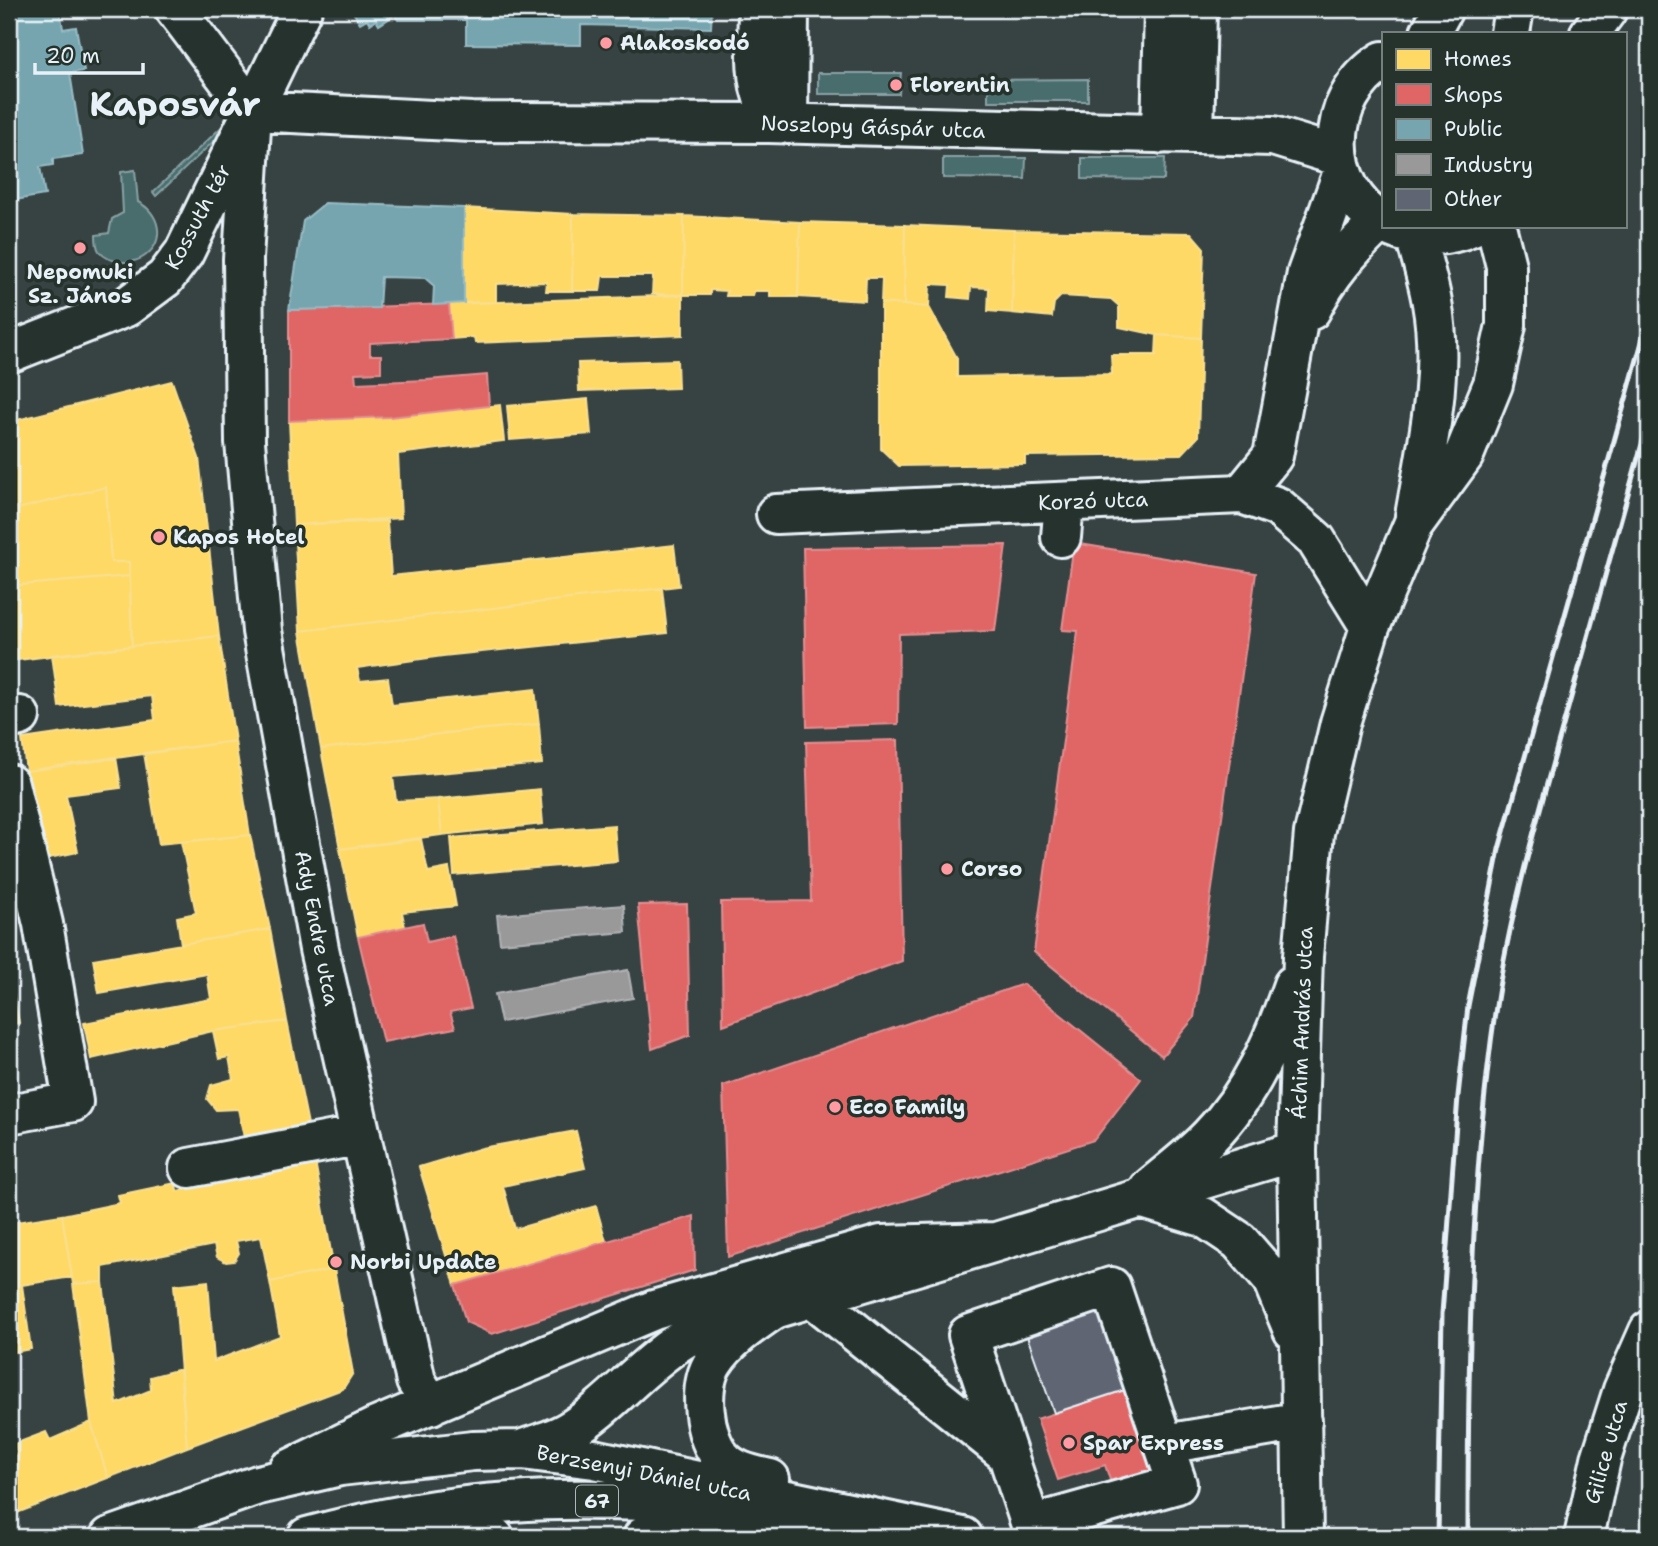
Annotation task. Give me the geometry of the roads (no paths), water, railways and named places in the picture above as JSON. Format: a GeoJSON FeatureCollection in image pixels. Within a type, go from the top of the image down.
{"type":"FeatureCollection","features":[{"type":"Feature","properties":{"kind":"street"},"geometry":{"type":"LineString","coordinates":[[176,9],[252,111]]}},
{"type":"Feature","properties":{"kind":"street","name":"Kossuth tér"},"geometry":{"type":"LineString","coordinates":[[9,353],[125,307],[165,278],[184,253],[302,9]]}},
{"type":"Feature","properties":{"kind":"street"},"geometry":{"type":"LineString","coordinates":[[758,9],[759,79],[764,100],[773,114],[788,124]]}},
{"type":"Feature","properties":{"kind":"street"},"geometry":{"type":"LineString","coordinates":[[788,124],[789,9]]}},
{"type":"Feature","properties":{"kind":"street"},"geometry":{"type":"LineString","coordinates":[[1164,9],[1177,134]]}},
{"type":"Feature","properties":{"kind":"street"},"geometry":{"type":"LineString","coordinates":[[1177,134],[1197,9]]}},
{"type":"Feature","properties":{"kind":"street"},"geometry":{"type":"LineString","coordinates":[[1431,32],[1443,9]]}},
{"type":"Feature","properties":{"kind":"street"},"geometry":{"type":"LineString","coordinates":[[1510,32],[1514,9]]}},
{"type":"Feature","properties":{"kind":"street"},"geometry":{"type":"LineString","coordinates":[[1382,62],[1367,72],[1350,94],[1340,115],[1336,136],[1340,166],[1357,202],[1382,219]]}},
{"type":"Feature","properties":{"kind":"street","name":"Kossuth tér"},"geometry":{"type":"LineString","coordinates":[[245,442],[243,259],[252,111]]}},
{"type":"Feature","properties":{"kind":"street","name":"Noszlopy Gáspár utca"},"geometry":{"type":"LineString","coordinates":[[252,111],[472,122],[788,124],[1273,136],[1340,115]]}},
{"type":"Feature","properties":{"kind":"street","name":"Noszlopy Gáspár utca"},"geometry":{"type":"LineString","coordinates":[[1273,136],[1340,166]]}},
{"type":"Feature","properties":{"kind":"street"},"geometry":{"type":"LineString","coordinates":[[1340,166],[1307,273],[1273,456],[1242,494],[1278,507],[1316,540],[1370,627]]}},
{"type":"Feature","properties":{"kind":"street"},"geometry":{"type":"LineString","coordinates":[[1295,340],[1322,287],[1349,251],[1389,228]]}},
{"type":"Feature","properties":{"kind":"street","name":"Áchim András utca"},"geometry":{"type":"LineString","coordinates":[[1303,1537],[1297,1151],[1303,957],[1314,833],[1340,723],[1370,627],[1413,525],[1433,410],[1437,362],[1433,304],[1393,228]]}},
{"type":"Feature","properties":{"kind":"street"},"geometry":{"type":"LineString","coordinates":[[1403,228],[1443,235],[1466,228]]}},
{"type":"Feature","properties":{"kind":"street","name":"Áchim András utca"},"geometry":{"type":"LineString","coordinates":[[1413,525],[1464,455],[1493,384],[1506,326],[1506,266],[1496,228]]}},
{"type":"Feature","properties":{"kind":"street","name":"Ady Endre utca"},"geometry":{"type":"LineString","coordinates":[[245,442],[262,631],[319,949],[415,1381],[430,1405]]}},
{"type":"Feature","properties":{"kind":"street","name":"Korzó utca"},"geometry":{"type":"LineString","coordinates":[[776,514],[1062,520],[1242,494]]}},
{"type":"Feature","properties":{"kind":"street"},"geometry":{"type":"LineString","coordinates":[[9,784],[43,924],[73,1102],[9,1114]]}},
{"type":"Feature","properties":{"kind":"street"},"geometry":{"type":"LineString","coordinates":[[1140,1198],[1210,1136],[1242,1099],[1264,1058],[1303,957]]}},
{"type":"Feature","properties":{"kind":"street"},"geometry":{"type":"LineString","coordinates":[[189,1168],[362,1135]]}},
{"type":"Feature","properties":{"kind":"street"},"geometry":{"type":"LineString","coordinates":[[522,1450],[567,1432],[601,1408],[640,1370],[681,1340],[716,1325],[1297,1151]]}},
{"type":"Feature","properties":{"kind":"street"},"geometry":{"type":"LineString","coordinates":[[1140,1198],[1203,1217],[1239,1241],[1272,1279],[1301,1350]]}},
{"type":"Feature","properties":{"kind":"street"},"geometry":{"type":"LineString","coordinates":[[258,1485],[374,1428],[654,1310],[881,1245],[995,1242]]}},
{"type":"Feature","properties":{"kind":"street"},"geometry":{"type":"LineString","coordinates":[[1111,1287],[1165,1444],[1177,1484],[1031,1531],[968,1335],[1111,1287]]}},
{"type":"Feature","properties":{"kind":"street"},"geometry":{"type":"LineString","coordinates":[[812,1297],[1007,1454]]}},
{"type":"Feature","properties":{"kind":"street"},"geometry":{"type":"LineString","coordinates":[[643,1537],[676,1524],[720,1520],[800,1525],[823,1508],[806,1488],[741,1472],[721,1457],[711,1436],[704,1408],[705,1384],[712,1364],[743,1330],[774,1309]]}},
{"type":"Feature","properties":{"kind":"street","name":"Gilice utca"},"geometry":{"type":"LineString","coordinates":[[1584,1537],[1601,1459],[1623,1390],[1649,1331]]}},
{"type":"Feature","properties":{"kind":"street"},"geometry":{"type":"LineString","coordinates":[[1165,1444],[1302,1421]]}},
{"type":"Feature","properties":{"kind":"street","name":"Berzsenyi Dániel utca"},"geometry":{"type":"LineString","coordinates":[[110,1537],[258,1485],[340,1466],[473,1451],[522,1450],[594,1459],[963,1537]]}},
{"type":"Feature","properties":{"kind":"street","name":"Berzsenyi Dániel utca"},"geometry":{"type":"LineString","coordinates":[[307,1537],[455,1507],[513,1502],[582,1500],[823,1508]]}},
{"type":"Feature","properties":{"kind":"street"},"geometry":{"type":"LineString","coordinates":[[386,1520],[463,1526],[494,1537]]}},
{"type":"Feature","properties":{"kind":"water"},"geometry":{"type":"Polygon","coordinates":[[[818,73],[901,73],[899,94],[818,94],[818,73]]]}},
{"type":"Feature","properties":{"kind":"water"},"geometry":{"type":"Polygon","coordinates":[[[1088,79],[1088,101],[988,101],[988,80],[1088,79]]]}},
{"type":"Feature","properties":{"kind":"water"},"geometry":{"type":"Polygon","coordinates":[[[231,118],[234,122],[156,196],[153,192],[231,118]]]}},
{"type":"Feature","properties":{"kind":"water"},"geometry":{"type":"Polygon","coordinates":[[[943,158],[1026,158],[1025,179],[943,178],[943,158]]]}},
{"type":"Feature","properties":{"kind":"water"},"geometry":{"type":"Polygon","coordinates":[[[1082,158],[1165,158],[1164,180],[1082,179],[1082,158]]]}},
{"type":"Feature","properties":{"kind":"water"},"geometry":{"type":"Polygon","coordinates":[[[135,170],[138,202],[151,212],[158,227],[158,235],[152,249],[145,256],[134,261],[115,261],[99,251],[96,235],[109,233],[112,219],[123,213],[121,172],[135,170]]]}},
{"type":"Feature","properties":{"kind":"railway"},"geometry":{"type":"LineString","coordinates":[[1438,1537],[1442,1314],[1458,1096],[1468,1006],[1499,849],[1649,317]]}},
{"type":"Feature","properties":{"kind":"railway"},"geometry":{"type":"LineString","coordinates":[[1468,1537],[1472,1271],[1481,1138],[1496,1006],[1516,903],[1533,835],[1649,419]]}},
{"type":"Feature","properties":{"kind":"place","name":"Alakoskodó"},"geometry":{"type":"Point","coordinates":[606,43]}},
{"type":"Feature","properties":{"kind":"place","name":"Florentin"},"geometry":{"type":"Point","coordinates":[896,85]}},
{"type":"Feature","properties":{"kind":"place","name":"Nepomuki Sz. János"},"geometry":{"type":"Point","coordinates":[80,248]}},
{"type":"Feature","properties":{"kind":"place","name":"Kapos Hotel"},"geometry":{"type":"Point","coordinates":[159,537]}},
{"type":"Feature","properties":{"kind":"place","name":"Corso"},"geometry":{"type":"Point","coordinates":[947,869]}},
{"type":"Feature","properties":{"kind":"place","name":"Eco Family"},"geometry":{"type":"Point","coordinates":[835,1107]}},
{"type":"Feature","properties":{"kind":"place","name":"Norbi Update"},"geometry":{"type":"Point","coordinates":[336,1262]}},
{"type":"Feature","properties":{"kind":"place","name":"Spar Express"},"geometry":{"type":"Point","coordinates":[1069,1443]}},
{"type":"Feature","properties":{"kind":"district","name":"Kaposvár"},"geometry":{"type":"Point","coordinates":[175,103]}}]}
